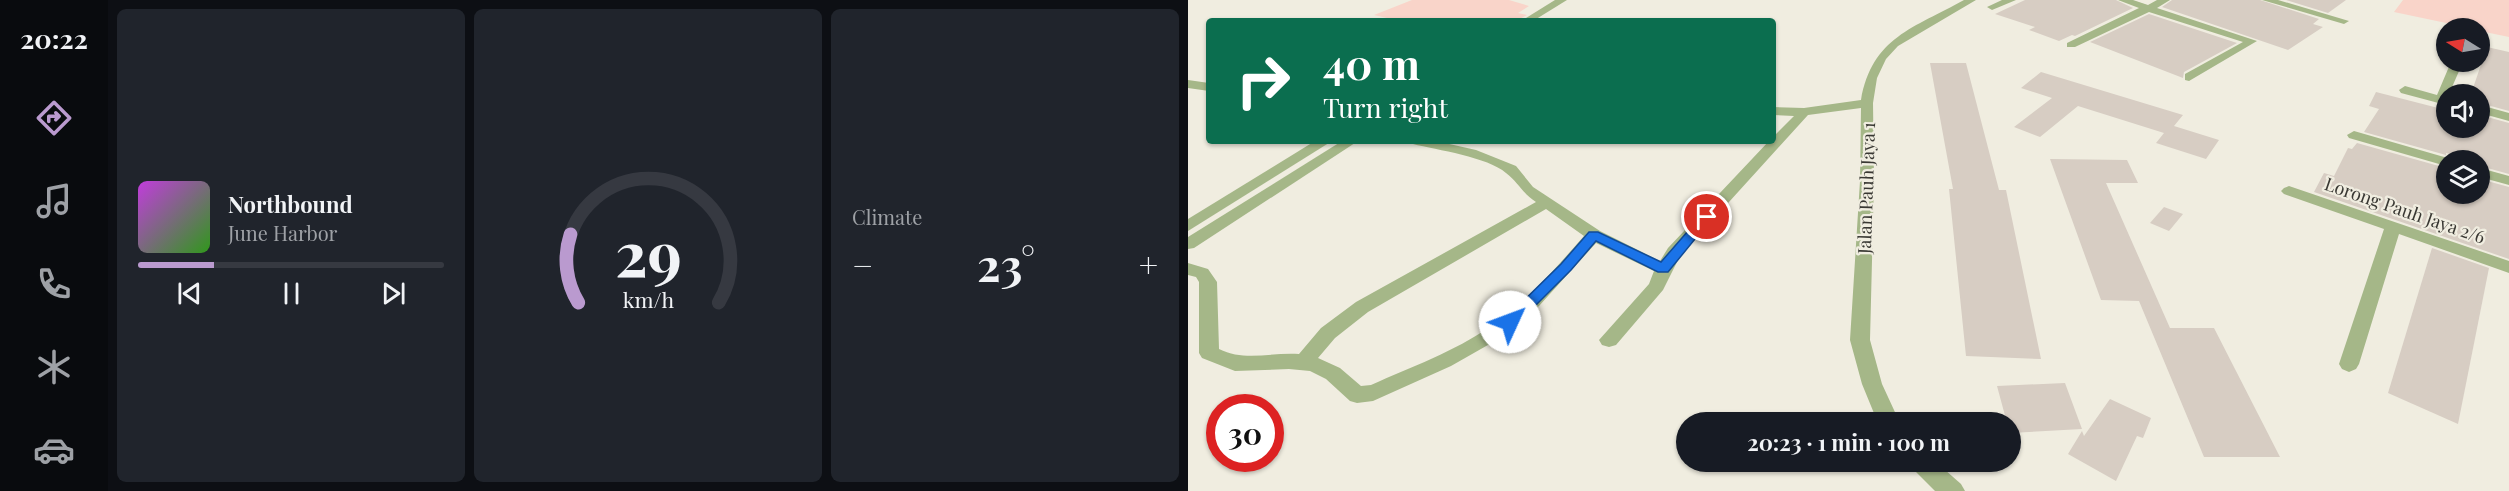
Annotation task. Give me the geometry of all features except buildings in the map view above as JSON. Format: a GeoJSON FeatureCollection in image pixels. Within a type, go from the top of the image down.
{"type":"FeatureCollection","features":[{"type":"Feature","properties":{"kind":"street"},"geometry":{"type":"LineString","coordinates":[[1531,18],[1562,0]]}},
{"type":"Feature","properties":{"kind":"street","name":"Jalan Pauh Jaya 1"},"geometry":{"type":"LineString","coordinates":[[1884,412],[1872,384],[1860,340],[1867,181],[1867,103],[1871,78],[1881,58],[1894,44],[1971,0]]}},
{"type":"Feature","properties":{"kind":"street"},"geometry":{"type":"LineString","coordinates":[[1992,7],[2011,0]]}},
{"type":"Feature","properties":{"kind":"street"},"geometry":{"type":"LineString","coordinates":[[2123,0],[2252,41],[2189,77]]}},
{"type":"Feature","properties":{"kind":"street"},"geometry":{"type":"LineString","coordinates":[[2071,45],[2166,0]]}},
{"type":"Feature","properties":{"kind":"street"},"geometry":{"type":"LineString","coordinates":[[2267,0],[2344,21]]}},
{"type":"Feature","properties":{"kind":"street"},"geometry":{"type":"LineString","coordinates":[[1188,84],[1206,87]]}},
{"type":"Feature","properties":{"kind":"street"},"geometry":{"type":"LineString","coordinates":[[2406,90],[2436,98]]}},
{"type":"Feature","properties":{"kind":"street"},"geometry":{"type":"LineString","coordinates":[[1776,111],[1804,112],[1867,103]]}},
{"type":"Feature","properties":{"kind":"street"},"geometry":{"type":"LineString","coordinates":[[1776,142],[1804,112]]}},
{"type":"Feature","properties":{"kind":"street"},"geometry":{"type":"LineString","coordinates":[[2490,112],[2509,117]]}},
{"type":"Feature","properties":{"kind":"street"},"geometry":{"type":"LineString","coordinates":[[2355,135],[2436,159]]}},
{"type":"Feature","properties":{"kind":"street"},"geometry":{"type":"LineString","coordinates":[[1188,226],[1321,144]]}},
{"type":"Feature","properties":{"kind":"street"},"geometry":{"type":"LineString","coordinates":[[1188,244],[1346,144]]}},
{"type":"Feature","properties":{"kind":"street"},"geometry":{"type":"LineString","coordinates":[[1431,144],[1476,154],[1511,169],[1528,190],[1594,235],[1663,269]]}},
{"type":"Feature","properties":{"kind":"street"},"geometry":{"type":"LineString","coordinates":[[1609,340],[1657,286],[1663,269],[1674,252],[1774,144]]}},
{"type":"Feature","properties":{"kind":"street"},"geometry":{"type":"LineString","coordinates":[[2490,175],[2509,181]]}},
{"type":"Feature","properties":{"kind":"street","name":"Lorong Pauh Jaya 2/6"},"geometry":{"type":"LineString","coordinates":[[2289,191],[2509,267]]}},
{"type":"Feature","properties":{"kind":"street"},"geometry":{"type":"LineString","coordinates":[[1304,362],[1328,333],[1362,307],[1546,203]]}},
{"type":"Feature","properties":{"kind":"street"},"geometry":{"type":"LineString","coordinates":[[2349,364],[2393,227]]}},
{"type":"Feature","properties":{"kind":"street"},"geometry":{"type":"LineString","coordinates":[[1188,269],[1202,273],[1208,282],[1209,353],[1236,366],[1304,362],[1337,375],[1357,395],[1373,393],[1462,351],[1510,322],[1566,267],[1594,235]]}},
{"type":"Feature","properties":{"kind":"street"},"geometry":{"type":"LineString","coordinates":[[1930,472],[1953,491]]}},
{"type":"Feature","properties":{"kind":"shaded area"},"geometry":{"type":"Polygon","coordinates":[[[1412,0],[1509,0],[1529,6],[1518,13],[1527,15],[1522,18],[1387,18],[1374,15],[1412,0]]]}},
{"type":"Feature","properties":{"kind":"shaded area"},"geometry":{"type":"Polygon","coordinates":[[[2403,0],[2509,0],[2509,37],[2490,33],[2490,18],[2436,18],[2436,21],[2394,12],[2403,0]]]}},
{"type":"Feature","properties":{"kind":"route"},"geometry":{"type":"LineString","coordinates":[[1510,322],[1566,267],[1594,235],[1663,269],[1674,252],[1707,217]]}}]}
